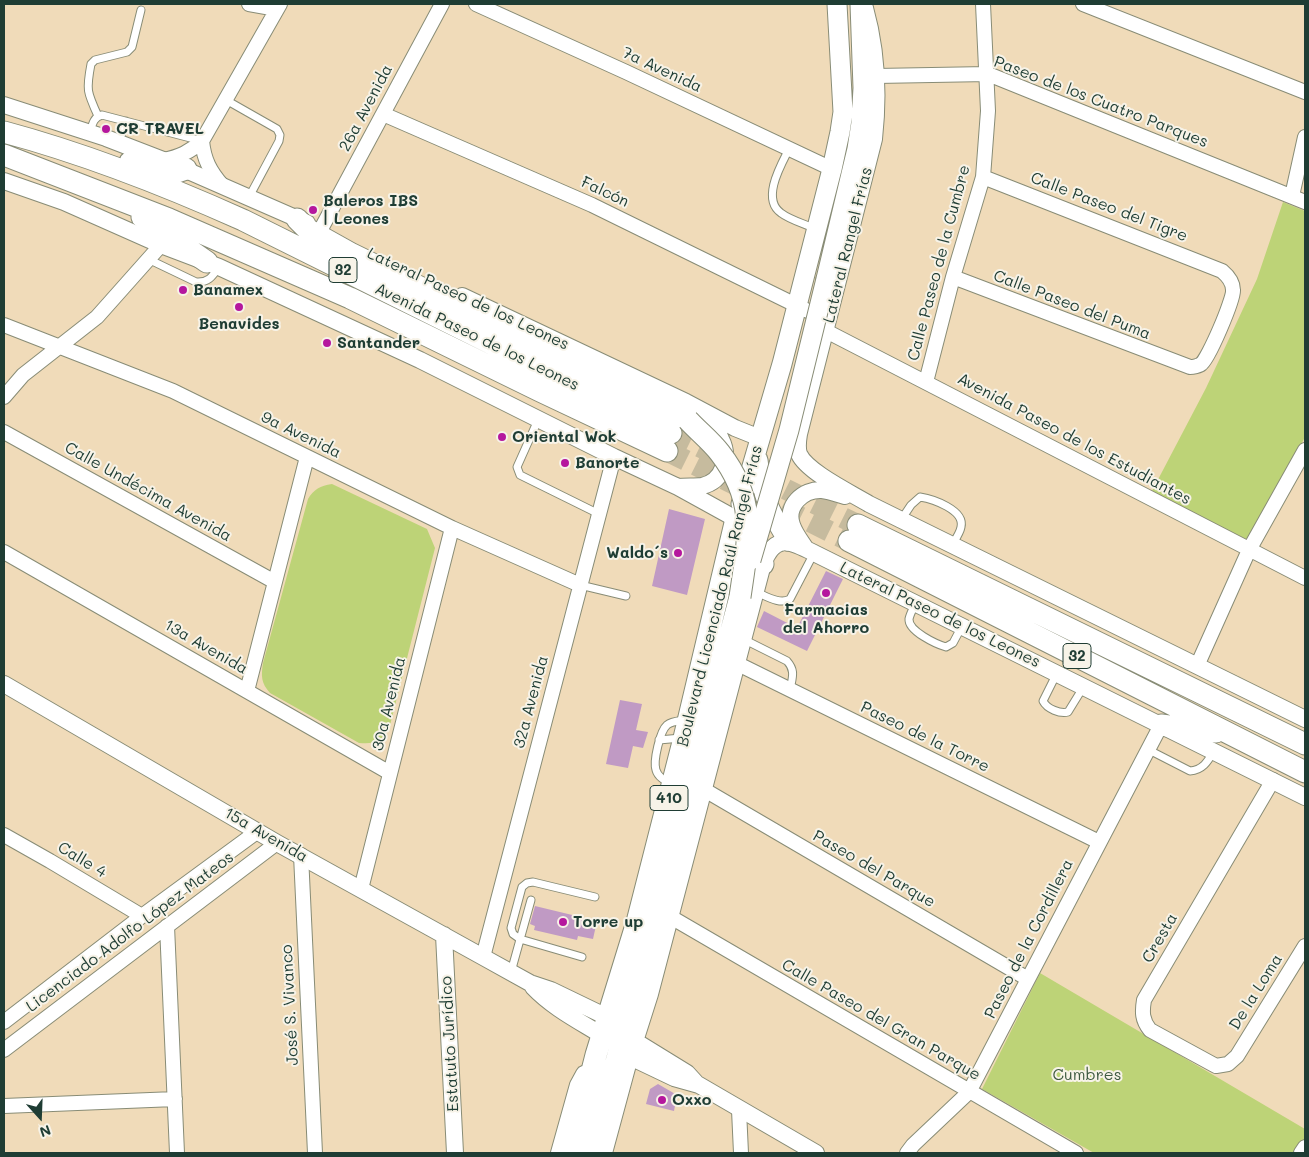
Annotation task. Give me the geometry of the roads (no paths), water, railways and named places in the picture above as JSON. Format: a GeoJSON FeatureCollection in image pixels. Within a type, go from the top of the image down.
{"type":"FeatureCollection","features":[{"type":"Feature","properties":{"kind":"main road"},"geometry":{"type":"LineString","coordinates":[[815,235],[832,169],[843,112],[836,4]]}},
{"type":"Feature","properties":{"kind":"main road","name":"Boulevard Licenciado Raúl Rangel Frías"},"geometry":{"type":"LineString","coordinates":[[571,1153],[614,1036],[640,974],[748,595],[858,149],[863,88],[862,4]]}},
{"type":"Feature","properties":{"kind":"main road","name":"Avenida Paseo de los Leones"},"geometry":{"type":"LineString","coordinates":[[4,132],[89,157],[184,194],[243,220],[678,426]]}},
{"type":"Feature","properties":{"kind":"main road","name":"Avenida Paseo de los Leones"},"geometry":{"type":"LineString","coordinates":[[4,155],[134,204],[350,298],[540,391],[678,426]]}},
{"type":"Feature","properties":{"kind":"main road"},"geometry":{"type":"LineString","coordinates":[[89,157],[102,155],[178,172],[186,169]]}},
{"type":"Feature","properties":{"kind":"main road"},"geometry":{"type":"LineString","coordinates":[[134,204],[143,219],[213,264]]}},
{"type":"Feature","properties":{"kind":"main road"},"geometry":{"type":"LineString","coordinates":[[297,219],[307,229],[350,254],[674,411],[678,426],[720,452],[744,496],[748,536],[748,595]]}},
{"type":"Feature","properties":{"kind":"main road","name":"Boulevard Licenciado Raúl Rangel Frías"},"geometry":{"type":"LineString","coordinates":[[589,1153],[624,1056],[614,1036],[637,922],[686,729],[736,519],[782,364],[802,308],[806,305],[815,235]]}},
{"type":"Feature","properties":{"kind":"main road"},"geometry":{"type":"LineString","coordinates":[[802,308],[826,331]]}},
{"type":"Feature","properties":{"kind":"main road"},"geometry":{"type":"LineString","coordinates":[[782,364],[793,352],[799,349],[804,350],[810,356],[817,367]]}},
{"type":"Feature","properties":{"kind":"main road"},"geometry":{"type":"LineString","coordinates":[[759,445],[761,486],[770,513],[788,542]]}},
{"type":"Feature","properties":{"kind":"main road","name":"32"},"geometry":{"type":"LineString","coordinates":[[1305,744],[854,533],[1305,772]]}},
{"type":"Feature","properties":{"kind":"main road"},"geometry":{"type":"LineString","coordinates":[[727,558],[738,544],[743,541],[750,542],[763,564]]}},
{"type":"Feature","properties":{"kind":"main road"},"geometry":{"type":"LineString","coordinates":[[1162,725],[1234,735]]}},
{"type":"Feature","properties":{"kind":"main road"},"geometry":{"type":"LineString","coordinates":[[614,1036],[650,994]]}},
{"type":"Feature","properties":{"kind":"main road"},"geometry":{"type":"LineString","coordinates":[[620,1094],[624,1056]]}},
{"type":"Feature","properties":{"kind":"street"},"geometry":{"type":"LineString","coordinates":[[163,160],[185,154],[202,142],[279,6],[248,4]]}},
{"type":"Feature","properties":{"kind":"street","name":"26a Avenida"},"geometry":{"type":"LineString","coordinates":[[321,229],[442,4]]}},
{"type":"Feature","properties":{"kind":"street","name":"7a Avenida"},"geometry":{"type":"LineString","coordinates":[[476,4],[832,169]]}},
{"type":"Feature","properties":{"kind":"street","name":"Lateral Rangel Frías"},"geometry":{"type":"LineString","coordinates":[[862,4],[874,46],[877,111],[874,139],[798,443],[798,452],[803,460],[820,475],[869,504]]}},
{"type":"Feature","properties":{"kind":"street","name":"Calle Paseo de la Cumbre"},"geometry":{"type":"LineString","coordinates":[[926,382],[953,277],[983,177],[987,140],[988,74],[983,4]]}},
{"type":"Feature","properties":{"kind":"street"},"geometry":{"type":"LineString","coordinates":[[1083,4],[1305,92]]}},
{"type":"Feature","properties":{"kind":"street","name":"Paseo de los Cuatro Parques"},"geometry":{"type":"LineString","coordinates":[[876,76],[988,74],[1305,202]]}},
{"type":"Feature","properties":{"kind":"street","name":"Lateral Paseo de los Leones"},"geometry":{"type":"LineString","coordinates":[[4,105],[119,143],[163,160],[321,229],[678,426],[735,428],[759,445]]}},
{"type":"Feature","properties":{"kind":"street","name":"Falcón"},"geometry":{"type":"LineString","coordinates":[[383,114],[592,205],[802,308]]}},
{"type":"Feature","properties":{"kind":"street"},"geometry":{"type":"LineString","coordinates":[[1292,196],[1305,137]]}},
{"type":"Feature","properties":{"kind":"street"},"geometry":{"type":"LineString","coordinates":[[202,142],[207,164],[222,185]]}},
{"type":"Feature","properties":{"kind":"street","name":"Calle Paseo del Tigre"},"geometry":{"type":"LineString","coordinates":[[983,177],[1222,271],[1230,279],[1234,291],[1208,356],[1201,364],[1190,367],[1179,364]]}},
{"type":"Feature","properties":{"kind":"street"},"geometry":{"type":"LineString","coordinates":[[4,181],[64,202],[161,245],[213,264],[420,360],[678,487],[736,519]]}},
{"type":"Feature","properties":{"kind":"street"},"geometry":{"type":"LineString","coordinates":[[4,398],[24,375],[98,317],[161,245]]}},
{"type":"Feature","properties":{"kind":"street","name":"Calle Paseo del Puma"},"geometry":{"type":"LineString","coordinates":[[953,277],[1179,364]]}},
{"type":"Feature","properties":{"kind":"street","name":"9a Avenida"},"geometry":{"type":"LineString","coordinates":[[4,325],[173,391],[452,528],[580,584]]}},
{"type":"Feature","properties":{"kind":"street","name":"Avenida Paseo de los Estudiantes"},"geometry":{"type":"LineString","coordinates":[[826,331],[1305,578]]}},
{"type":"Feature","properties":{"kind":"street"},"geometry":{"type":"LineString","coordinates":[[678,426],[713,426],[721,438],[726,452],[723,471],[715,480],[703,486],[678,487]]}},
{"type":"Feature","properties":{"kind":"street","name":"Calle Undécima Avenida"},"geometry":{"type":"LineString","coordinates":[[4,432],[275,582]]}},
{"type":"Feature","properties":{"kind":"street"},"geometry":{"type":"LineString","coordinates":[[1197,666],[1249,550],[1305,450]]}},
{"type":"Feature","properties":{"kind":"street"},"geometry":{"type":"LineString","coordinates":[[247,691],[307,456]]}},
{"type":"Feature","properties":{"kind":"street","name":"32a Avenida"},"geometry":{"type":"LineString","coordinates":[[482,957],[614,457]]}},
{"type":"Feature","properties":{"kind":"street"},"geometry":{"type":"LineString","coordinates":[[810,551],[796,535],[791,523],[791,511],[796,500],[810,492],[822,490],[869,504],[1305,719]]}},
{"type":"Feature","properties":{"kind":"street","name":"30a Avenida"},"geometry":{"type":"LineString","coordinates":[[361,889],[452,528]]}},
{"type":"Feature","properties":{"kind":"street"},"geometry":{"type":"LineString","coordinates":[[650,994],[743,639],[748,595],[768,552],[779,543],[788,542]]}},
{"type":"Feature","properties":{"kind":"street","name":"Lateral Paseo de los Leones"},"geometry":{"type":"LineString","coordinates":[[788,542],[916,603],[1305,797]]}},
{"type":"Feature","properties":{"kind":"street","name":"13a Avenida"},"geometry":{"type":"LineString","coordinates":[[4,552],[390,773]]}},
{"type":"Feature","properties":{"kind":"street","name":"Paseo de la Torre"},"geometry":{"type":"LineString","coordinates":[[736,663],[1099,842]]}},
{"type":"Feature","properties":{"kind":"street","name":"15a Avenida"},"geometry":{"type":"LineString","coordinates":[[4,684],[277,843],[511,973],[563,996],[614,1036],[688,1073],[699,1086]]}},
{"type":"Feature","properties":{"kind":"street","name":"Paseo de la Cordillera"},"geometry":{"type":"LineString","coordinates":[[907,1153],[969,1092],[1162,725]]}},
{"type":"Feature","properties":{"kind":"street","name":"Cresta"},"geometry":{"type":"LineString","coordinates":[[1237,1056],[1228,1064],[1216,1066],[1150,1030],[1144,1023],[1142,1012],[1144,1000],[1273,780]]}},
{"type":"Feature","properties":{"kind":"street","name":"Paseo del Parque"},"geometry":{"type":"LineString","coordinates":[[703,789],[1028,979]]}},
{"type":"Feature","properties":{"kind":"street","name":"Licenciado Adolfo López Mateos"},"geometry":{"type":"LineString","coordinates":[[4,1022],[142,916],[258,831]]}},
{"type":"Feature","properties":{"kind":"street","name":"Calle 4"},"geometry":{"type":"LineString","coordinates":[[4,835],[142,916]]}},
{"type":"Feature","properties":{"kind":"street","name":"Licenciado Adolfo López Mateos"},"geometry":{"type":"LineString","coordinates":[[4,1050],[277,843]]}},
{"type":"Feature","properties":{"kind":"street","name":"José S. Vivanco"},"geometry":{"type":"LineString","coordinates":[[301,856],[315,1153]]}},
{"type":"Feature","properties":{"kind":"street","name":"Calle Paseo del Gran Parque"},"geometry":{"type":"LineString","coordinates":[[670,916],[1076,1153]]}},
{"type":"Feature","properties":{"kind":"street"},"geometry":{"type":"LineString","coordinates":[[167,926],[177,1153]]}},
{"type":"Feature","properties":{"kind":"street","name":"Estatuto Jurídico"},"geometry":{"type":"LineString","coordinates":[[444,935],[455,1153]]}},
{"type":"Feature","properties":{"kind":"street","name":"De la Loma"},"geometry":{"type":"LineString","coordinates":[[1237,1056],[1305,946]]}},
{"type":"Feature","properties":{"kind":"street"},"geometry":{"type":"LineString","coordinates":[[559,1153],[578,1085],[614,1036]]}},
{"type":"Feature","properties":{"kind":"street"},"geometry":{"type":"LineString","coordinates":[[624,1056],[674,1078],[699,1086],[816,1153]]}},
{"type":"Feature","properties":{"kind":"street"},"geometry":{"type":"LineString","coordinates":[[604,1153],[620,1094]]}},
{"type":"Feature","properties":{"kind":"street"},"geometry":{"type":"LineString","coordinates":[[4,1106],[175,1099]]}},
{"type":"Feature","properties":{"kind":"street"},"geometry":{"type":"LineString","coordinates":[[739,1110],[741,1153]]}},
{"type":"Feature","properties":{"kind":"street"},"geometry":{"type":"LineString","coordinates":[[1301,1153],[1305,1147]]}},
{"type":"Feature","properties":{"kind":"lane"},"geometry":{"type":"LineString","coordinates":[[98,116],[87,92],[91,64],[95,60],[127,52],[132,47],[141,10]]}},
{"type":"Feature","properties":{"kind":"lane"},"geometry":{"type":"LineString","coordinates":[[226,100],[277,129],[280,135],[249,197]]}},
{"type":"Feature","properties":{"kind":"lane"},"geometry":{"type":"LineString","coordinates":[[98,116],[102,115],[202,142]]}},
{"type":"Feature","properties":{"kind":"lane"},"geometry":{"type":"LineString","coordinates":[[90,133],[98,116]]}},
{"type":"Feature","properties":{"kind":"lane"},"geometry":{"type":"LineString","coordinates":[[119,143],[126,121]]}},
{"type":"Feature","properties":{"kind":"lane"},"geometry":{"type":"LineString","coordinates":[[789,149],[772,190],[772,199],[775,207],[781,213],[815,235]]}},
{"type":"Feature","properties":{"kind":"lane"},"geometry":{"type":"LineString","coordinates":[[148,259],[196,282],[210,280],[213,264]]}},
{"type":"Feature","properties":{"kind":"lane"},"geometry":{"type":"LineString","coordinates":[[538,419],[517,467],[520,475],[599,514]]}},
{"type":"Feature","properties":{"kind":"lane"},"geometry":{"type":"LineString","coordinates":[[901,520],[911,505],[920,497],[929,498],[946,506],[958,514],[962,526],[952,545]]}},
{"type":"Feature","properties":{"kind":"lane"},"geometry":{"type":"LineString","coordinates":[[748,595],[782,601],[790,599],[810,551]]}},
{"type":"Feature","properties":{"kind":"lane"},"geometry":{"type":"LineString","coordinates":[[580,584],[626,596]]}},
{"type":"Feature","properties":{"kind":"lane"},"geometry":{"type":"LineString","coordinates":[[916,603],[910,617],[910,625],[914,630],[940,645],[946,647],[953,643],[962,626]]}},
{"type":"Feature","properties":{"kind":"lane"},"geometry":{"type":"LineString","coordinates":[[743,639],[787,661],[792,666],[794,672],[790,690]]}},
{"type":"Feature","properties":{"kind":"lane"},"geometry":{"type":"LineString","coordinates":[[1057,673],[1045,696],[1044,701],[1048,707],[1063,714],[1068,712],[1084,686]]}},
{"type":"Feature","properties":{"kind":"lane"},"geometry":{"type":"LineString","coordinates":[[672,785],[658,775],[656,770],[655,764],[659,740],[663,730],[675,721],[686,729]]}},
{"type":"Feature","properties":{"kind":"lane"},"geometry":{"type":"LineString","coordinates":[[659,740],[686,729]]}},
{"type":"Feature","properties":{"kind":"lane"},"geometry":{"type":"LineString","coordinates":[[1149,750],[1190,771],[1201,768],[1214,751]]}},
{"type":"Feature","properties":{"kind":"lane"},"geometry":{"type":"LineString","coordinates":[[582,957],[520,939],[513,934],[511,928],[522,887],[527,883],[533,882],[595,897]]}},
{"type":"Feature","properties":{"kind":"lane"},"geometry":{"type":"LineString","coordinates":[[511,973],[531,900]]}},
{"type":"Feature","properties":{"kind":"tunnel"},"geometry":{"type":"LineString","coordinates":[[671,433],[725,459]]}},
{"type":"Feature","properties":{"kind":"tunnel"},"geometry":{"type":"LineString","coordinates":[[667,451],[849,541]]}},
{"type":"Feature","properties":{"kind":"tunnel"},"geometry":{"type":"LineString","coordinates":[[757,475],[858,525]]}},
{"type":"Feature","properties":{"kind":"place","name":"CR TRAVEL"},"geometry":{"type":"Point","coordinates":[106,129]}},
{"type":"Feature","properties":{"kind":"place","name":"Baleros IBS | Leones"},"geometry":{"type":"Point","coordinates":[313,210]}},
{"type":"Feature","properties":{"kind":"place","name":"Banamex"},"geometry":{"type":"Point","coordinates":[183,290]}},
{"type":"Feature","properties":{"kind":"place","name":"Benavides"},"geometry":{"type":"Point","coordinates":[239,307]}},
{"type":"Feature","properties":{"kind":"place","name":"Santander"},"geometry":{"type":"Point","coordinates":[327,343]}},
{"type":"Feature","properties":{"kind":"place","name":"Oriental Wok"},"geometry":{"type":"Point","coordinates":[502,437]}},
{"type":"Feature","properties":{"kind":"place","name":"Banorte"},"geometry":{"type":"Point","coordinates":[565,463]}},
{"type":"Feature","properties":{"kind":"place","name":"Waldo´s"},"geometry":{"type":"Point","coordinates":[678,553]}},
{"type":"Feature","properties":{"kind":"place","name":"Farmacias del Ahorro"},"geometry":{"type":"Point","coordinates":[826,593]}},
{"type":"Feature","properties":{"kind":"place","name":"Torre up"},"geometry":{"type":"Point","coordinates":[563,922]}},
{"type":"Feature","properties":{"kind":"place","name":"Oxxo"},"geometry":{"type":"Point","coordinates":[662,1100]}},
{"type":"Feature","properties":{"kind":"park label","name":"Cumbres"},"geometry":{"type":"Point","coordinates":[1087,1075]}}]}
